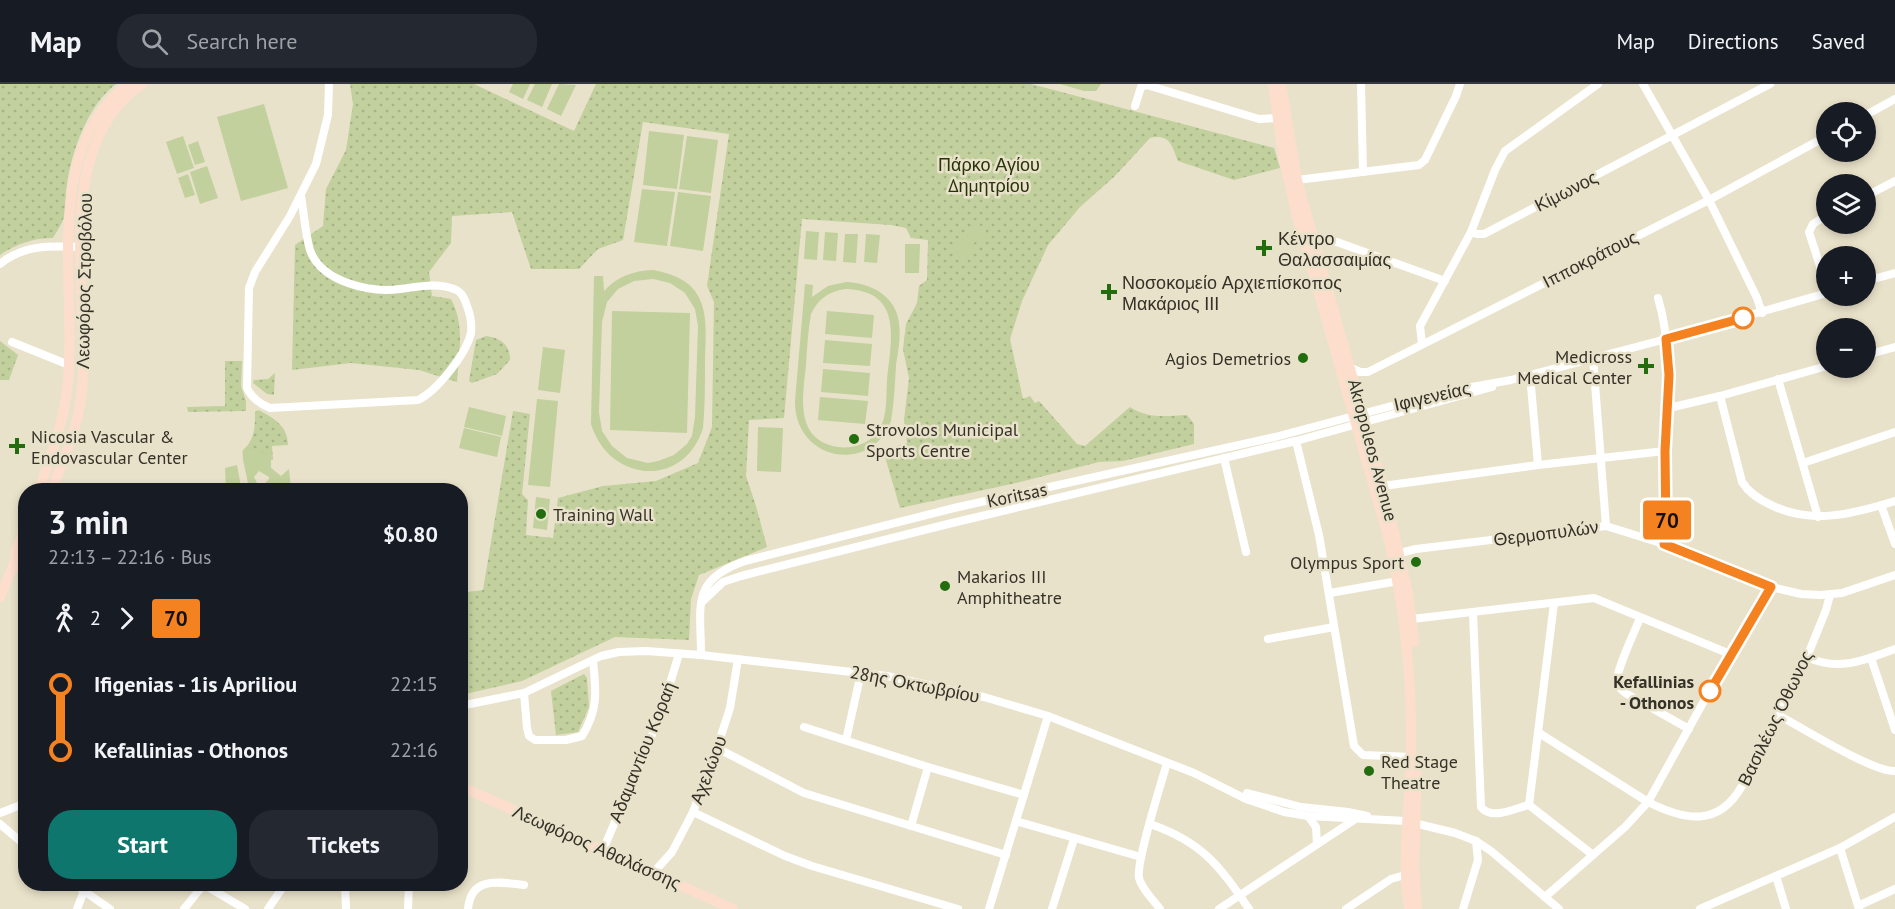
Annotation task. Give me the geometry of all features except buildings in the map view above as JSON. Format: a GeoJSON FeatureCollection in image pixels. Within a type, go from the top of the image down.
{"type":"FeatureCollection","features":[{"type":"Feature","properties":{"kind":"main road","name":"Λεωφόρος Στροβόλου"},"geometry":{"type":"LineString","coordinates":[[41,483],[58,435],[67,391],[69,365],[68,246],[70,211],[79,159],[86,140],[102,111],[128,84]]}},
{"type":"Feature","properties":{"kind":"main road","name":"Λεωφόρος Στροβόλου"},"geometry":{"type":"LineString","coordinates":[[54,483],[73,441],[79,416],[84,364],[81,247],[85,185],[95,143],[112,112],[142,84]]}},
{"type":"Feature","properties":{"kind":"main road","name":"Akropoleos Avenue"},"geometry":{"type":"LineString","coordinates":[[1273,84],[1287,176],[1297,216],[1359,420],[1398,581],[1408,646],[1410,680],[1411,822]]}},
{"type":"Feature","properties":{"kind":"main road","name":"Akropoleos Avenue"},"geometry":{"type":"LineString","coordinates":[[1281,84],[1297,180],[1351,368],[1359,420],[1383,486],[1400,553],[1412,619],[1418,716],[1411,822]]}},
{"type":"Feature","properties":{"kind":"main road"},"geometry":{"type":"LineString","coordinates":[[58,435],[73,441]]}},
{"type":"Feature","properties":{"kind":"main road"},"geometry":{"type":"LineString","coordinates":[[0,597],[14,564],[18,546]]}},
{"type":"Feature","properties":{"kind":"main road"},"geometry":{"type":"LineString","coordinates":[[14,564],[18,559]]}},
{"type":"Feature","properties":{"kind":"main road"},"geometry":{"type":"LineString","coordinates":[[14,564],[18,566]]}},
{"type":"Feature","properties":{"kind":"main road","name":"Λεωφόρος Αθαλάσσης"},"geometry":{"type":"LineString","coordinates":[[468,790],[654,872],[715,905],[733,909]]}},
{"type":"Feature","properties":{"kind":"main road"},"geometry":{"type":"LineString","coordinates":[[1409,909],[1405,875],[1411,822]]}},
{"type":"Feature","properties":{"kind":"main road"},"geometry":{"type":"LineString","coordinates":[[1411,822],[1417,909]]}},
{"type":"Feature","properties":{"kind":"street"},"geometry":{"type":"LineString","coordinates":[[301,196],[310,250],[321,268],[330,274],[367,289],[384,291],[437,285],[457,289],[462,295],[468,308],[471,334],[444,379],[429,394],[418,400],[270,408],[249,393],[246,381],[249,288],[255,272],[301,196],[316,164],[329,105],[329,84]]}},
{"type":"Feature","properties":{"kind":"street"},"geometry":{"type":"LineString","coordinates":[[1361,84],[1363,172]]}},
{"type":"Feature","properties":{"kind":"street"},"geometry":{"type":"LineString","coordinates":[[1297,180],[1419,165],[1425,160],[1460,84]]}},
{"type":"Feature","properties":{"kind":"street"},"geometry":{"type":"LineString","coordinates":[[1422,344],[1420,326],[1471,232],[1495,170],[1505,151],[1598,84]]}},
{"type":"Feature","properties":{"kind":"street"},"geometry":{"type":"LineString","coordinates":[[1643,84],[1709,200],[1757,298],[1762,313]]}},
{"type":"Feature","properties":{"kind":"street","name":"Κίμωνος"},"geometry":{"type":"LineString","coordinates":[[1471,232],[1484,234],[1770,84]]}},
{"type":"Feature","properties":{"kind":"street"},"geometry":{"type":"LineString","coordinates":[[1135,106],[1142,87],[1147,86],[1204,100],[1259,119],[1277,118]]}},
{"type":"Feature","properties":{"kind":"street"},"geometry":{"type":"LineString","coordinates":[[1876,109],[1895,99]]}},
{"type":"Feature","properties":{"kind":"street","name":"Ιπποκράτους"},"geometry":{"type":"LineString","coordinates":[[1351,368],[1360,372],[1368,372],[1709,200],[1816,142]]}},
{"type":"Feature","properties":{"kind":"street"},"geometry":{"type":"LineString","coordinates":[[1876,191],[1895,182]]}},
{"type":"Feature","properties":{"kind":"street"},"geometry":{"type":"LineString","coordinates":[[1816,222],[1809,232],[1816,254]]}},
{"type":"Feature","properties":{"kind":"street"},"geometry":{"type":"LineString","coordinates":[[1314,239],[1337,242],[1445,281]]}},
{"type":"Feature","properties":{"kind":"street"},"geometry":{"type":"LineString","coordinates":[[0,264],[12,255],[31,248],[81,247]]}},
{"type":"Feature","properties":{"kind":"street"},"geometry":{"type":"LineString","coordinates":[[1876,278],[1895,273]]}},
{"type":"Feature","properties":{"kind":"street","name":"Ιφιγενείας"},"geometry":{"type":"LineString","coordinates":[[1359,420],[1444,392],[1511,380],[1816,296]]}},
{"type":"Feature","properties":{"kind":"street"},"geometry":{"type":"LineString","coordinates":[[1658,298],[1665,321],[1669,408],[1665,451],[1667,516],[1664,544]]}},
{"type":"Feature","properties":{"kind":"street"},"geometry":{"type":"LineString","coordinates":[[12,342],[69,365]]}},
{"type":"Feature","properties":{"kind":"street"},"geometry":{"type":"LineString","coordinates":[[1876,352],[1895,346]]}},
{"type":"Feature","properties":{"kind":"street"},"geometry":{"type":"LineString","coordinates":[[1593,358],[1606,526]]}},
{"type":"Feature","properties":{"kind":"street"},"geometry":{"type":"LineString","coordinates":[[1669,408],[1816,369]]}},
{"type":"Feature","properties":{"kind":"street"},"geometry":{"type":"LineString","coordinates":[[1530,375],[1538,465]]}},
{"type":"Feature","properties":{"kind":"street"},"geometry":{"type":"LineString","coordinates":[[1778,379],[1818,517]]}},
{"type":"Feature","properties":{"kind":"street"},"geometry":{"type":"LineString","coordinates":[[1720,396],[1738,471],[1746,489],[1761,500],[1799,515],[1818,517],[1851,514],[1895,501]]}},
{"type":"Feature","properties":{"kind":"street","name":"Koritsas"},"geometry":{"type":"LineString","coordinates":[[700,604],[723,582],[741,576],[1083,495],[1296,441],[1359,420]]}},
{"type":"Feature","properties":{"kind":"street","name":"Koritsas"},"geometry":{"type":"LineString","coordinates":[[700,655],[700,604],[705,586],[715,575],[730,566],[954,508],[1359,420]]}},
{"type":"Feature","properties":{"kind":"street"},"geometry":{"type":"LineString","coordinates":[[1803,463],[1895,432]]}},
{"type":"Feature","properties":{"kind":"street"},"geometry":{"type":"LineString","coordinates":[[1296,441],[1319,535],[1354,746],[1360,753],[1367,756],[1411,757]]}},
{"type":"Feature","properties":{"kind":"street"},"geometry":{"type":"LineString","coordinates":[[1383,486],[1665,451]]}},
{"type":"Feature","properties":{"kind":"street"},"geometry":{"type":"LineString","coordinates":[[1224,458],[1246,552]]}},
{"type":"Feature","properties":{"kind":"street"},"geometry":{"type":"LineString","coordinates":[[1881,505],[1895,544]]}},
{"type":"Feature","properties":{"kind":"street","name":"Θερμοπυλών"},"geometry":{"type":"LineString","coordinates":[[1400,553],[1416,549],[1606,526],[1664,544],[1771,587],[1801,594],[1830,595],[1854,590],[1895,575]]}},
{"type":"Feature","properties":{"kind":"street"},"geometry":{"type":"LineString","coordinates":[[1330,593],[1398,581]]}},
{"type":"Feature","properties":{"kind":"street"},"geometry":{"type":"LineString","coordinates":[[1545,897],[1625,827],[1648,802],[1730,654],[1771,587]]}},
{"type":"Feature","properties":{"kind":"street","name":"Βασιλέως Όθωνος"},"geometry":{"type":"LineString","coordinates":[[1539,733],[1648,802],[1683,817],[1704,816],[1724,807],[1739,791],[1807,657],[1830,595]]}},
{"type":"Feature","properties":{"kind":"street"},"geometry":{"type":"LineString","coordinates":[[1412,619],[1594,598],[1730,654]]}},
{"type":"Feature","properties":{"kind":"street"},"geometry":{"type":"LineString","coordinates":[[1529,805],[1554,603]]}},
{"type":"Feature","properties":{"kind":"street"},"geometry":{"type":"LineString","coordinates":[[1473,613],[1480,804],[1483,811],[1494,814],[1529,805]]}},
{"type":"Feature","properties":{"kind":"street"},"geometry":{"type":"LineString","coordinates":[[1640,618],[1621,666],[1617,681],[1619,687],[1627,694],[1689,729]]}},
{"type":"Feature","properties":{"kind":"street"},"geometry":{"type":"LineString","coordinates":[[1268,639],[1334,627]]}},
{"type":"Feature","properties":{"kind":"street"},"geometry":{"type":"LineString","coordinates":[[1807,657],[1836,665],[1853,663],[1895,650]]}},
{"type":"Feature","properties":{"kind":"street","name":"28ης Οκτωβρίου"},"geometry":{"type":"LineString","coordinates":[[468,704],[524,693],[601,656],[619,652],[700,655],[861,673],[950,689],[1009,703],[1048,716],[1224,786],[1295,806],[1356,813],[1373,819]]}},
{"type":"Feature","properties":{"kind":"street","name":"Αδαμαντίου Κοραή"},"geometry":{"type":"LineString","coordinates":[[603,850],[660,716],[679,654]]}},
{"type":"Feature","properties":{"kind":"street"},"geometry":{"type":"LineString","coordinates":[[1871,658],[1895,730]]}},
{"type":"Feature","properties":{"kind":"street","name":"Αχελώου"},"geometry":{"type":"LineString","coordinates":[[654,872],[672,852],[693,812],[730,708],[738,659]]}},
{"type":"Feature","properties":{"kind":"street"},"geometry":{"type":"LineString","coordinates":[[524,693],[529,736],[535,740],[566,740],[582,736],[591,722],[595,707],[593,661]]}},
{"type":"Feature","properties":{"kind":"street"},"geometry":{"type":"LineString","coordinates":[[846,740],[861,673]]}},
{"type":"Feature","properties":{"kind":"street"},"geometry":{"type":"LineString","coordinates":[[1778,715],[1863,760],[1882,769],[1895,771]]}},
{"type":"Feature","properties":{"kind":"street"},"geometry":{"type":"LineString","coordinates":[[989,909],[1048,716]]}},
{"type":"Feature","properties":{"kind":"street"},"geometry":{"type":"LineString","coordinates":[[804,727],[1024,795]]}},
{"type":"Feature","properties":{"kind":"street"},"geometry":{"type":"LineString","coordinates":[[717,748],[804,793],[1006,855]]}},
{"type":"Feature","properties":{"kind":"street"},"geometry":{"type":"LineString","coordinates":[[1160,909],[1140,880],[1138,873],[1167,763]]}},
{"type":"Feature","properties":{"kind":"street"},"geometry":{"type":"LineString","coordinates":[[911,826],[928,767]]}},
{"type":"Feature","properties":{"kind":"street","name":"28ης Οκτωβρίου"},"geometry":{"type":"LineString","coordinates":[[1224,786],[1234,793],[1266,806],[1308,816],[1411,822],[1455,833],[1476,841],[1502,859],[1559,909]]}},
{"type":"Feature","properties":{"kind":"street"},"geometry":{"type":"LineString","coordinates":[[1529,805],[1593,855]]}},
{"type":"Feature","properties":{"kind":"street"},"geometry":{"type":"LineString","coordinates":[[0,813],[18,806]]}},
{"type":"Feature","properties":{"kind":"street"},"geometry":{"type":"LineString","coordinates":[[693,812],[785,856],[812,866],[929,906],[958,909]]}},
{"type":"Feature","properties":{"kind":"street"},"geometry":{"type":"LineString","coordinates":[[1308,816],[1316,827],[1317,844]]}},
{"type":"Feature","properties":{"kind":"street"},"geometry":{"type":"LineString","coordinates":[[1700,909],[1713,906],[1840,848],[1895,817]]}},
{"type":"Feature","properties":{"kind":"street"},"geometry":{"type":"LineString","coordinates":[[1219,909],[1354,819]]}},
{"type":"Feature","properties":{"kind":"street"},"geometry":{"type":"LineString","coordinates":[[1016,821],[1141,857]]}},
{"type":"Feature","properties":{"kind":"street"},"geometry":{"type":"LineString","coordinates":[[0,824],[18,839]]}},
{"type":"Feature","properties":{"kind":"street"},"geometry":{"type":"LineString","coordinates":[[1150,824],[1191,842],[1219,867],[1249,909]]}},
{"type":"Feature","properties":{"kind":"street"},"geometry":{"type":"LineString","coordinates":[[1052,909],[1074,839]]}},
{"type":"Feature","properties":{"kind":"street"},"geometry":{"type":"LineString","coordinates":[[1463,909],[1478,860],[1476,841]]}},
{"type":"Feature","properties":{"kind":"street"},"geometry":{"type":"LineString","coordinates":[[1840,848],[1858,908],[1895,889]]}},
{"type":"Feature","properties":{"kind":"street"},"geometry":{"type":"LineString","coordinates":[[1346,909],[1391,879],[1405,875]]}},
{"type":"Feature","properties":{"kind":"street"},"geometry":{"type":"LineString","coordinates":[[1776,876],[1786,909]]}},
{"type":"Feature","properties":{"kind":"street"},"geometry":{"type":"LineString","coordinates":[[468,909],[472,891],[479,885],[498,882],[524,885]]}},
{"type":"Feature","properties":{"kind":"street"},"geometry":{"type":"LineString","coordinates":[[77,909],[84,891],[110,909]]}},
{"type":"Feature","properties":{"kind":"street"},"geometry":{"type":"LineString","coordinates":[[184,909],[198,891]]}},
{"type":"Feature","properties":{"kind":"street"},"geometry":{"type":"LineString","coordinates":[[215,891],[245,909]]}},
{"type":"Feature","properties":{"kind":"street"},"geometry":{"type":"LineString","coordinates":[[268,909],[280,891]]}},
{"type":"Feature","properties":{"kind":"street"},"geometry":{"type":"LineString","coordinates":[[345,891],[346,909]]}},
{"type":"Feature","properties":{"kind":"street"},"geometry":{"type":"LineString","coordinates":[[408,909],[409,891]]}},
{"type":"Feature","properties":{"kind":"green space"},"geometry":{"type":"Polygon","coordinates":[[[0,84],[116,84],[97,104],[77,143],[66,188],[64,217],[53,238],[25,242],[0,255],[0,84]]]}},
{"type":"Feature","properties":{"kind":"green space","name":"Πάρκο Αγίου Δημητρίου"},"geometry":{"type":"Polygon","coordinates":[[[350,84],[474,84],[574,131],[596,84],[1031,84],[1274,148],[1280,168],[1234,180],[1178,161],[1172,146],[1166,139],[1150,138],[1115,176],[1080,207],[1048,245],[1022,301],[1010,339],[1023,399],[1030,396],[1035,403],[1039,401],[1077,444],[1085,446],[1130,407],[1150,415],[1187,415],[1194,424],[1194,444],[1123,461],[1099,462],[900,508],[883,450],[907,443],[904,420],[909,378],[903,349],[906,324],[917,303],[919,286],[927,280],[928,240],[911,238],[906,228],[891,225],[802,219],[784,418],[749,420],[746,476],[767,547],[699,575],[691,599],[689,640],[615,637],[522,681],[468,693],[468,592],[483,590],[513,411],[530,414],[522,494],[528,500],[526,535],[553,538],[558,498],[603,486],[656,481],[698,463],[712,427],[714,302],[707,286],[729,134],[643,122],[623,240],[598,249],[579,269],[531,269],[512,212],[452,216],[451,243],[429,272],[432,296],[451,299],[458,319],[460,340],[457,382],[419,370],[351,363],[292,370],[295,245],[323,226],[326,189],[346,150],[353,104],[350,84]]]}},
{"type":"Feature","properties":{"kind":"green space"},"geometry":{"type":"Polygon","coordinates":[[[513,84],[530,84],[523,99],[509,92],[513,84]]]}},
{"type":"Feature","properties":{"kind":"green space"},"geometry":{"type":"Polygon","coordinates":[[[535,84],[552,84],[542,107],[527,100],[535,84]]]}},
{"type":"Feature","properties":{"kind":"green space"},"geometry":{"type":"Polygon","coordinates":[[[559,84],[576,85],[561,116],[547,109],[559,84]]]}},
{"type":"Feature","properties":{"kind":"green space"},"geometry":{"type":"Polygon","coordinates":[[[1060,84],[1101,84],[1096,91],[1084,91],[1060,84]]]}},
{"type":"Feature","properties":{"kind":"green space"},"geometry":{"type":"Polygon","coordinates":[[[264,104],[288,188],[241,201],[217,117],[264,104]]]}},
{"type":"Feature","properties":{"kind":"green space"},"geometry":{"type":"Polygon","coordinates":[[[649,131],[684,135],[677,189],[643,185],[649,131]]]}},
{"type":"Feature","properties":{"kind":"green space"},"geometry":{"type":"Polygon","coordinates":[[[183,136],[194,168],[177,174],[166,142],[183,136]]]}},
{"type":"Feature","properties":{"kind":"green space"},"geometry":{"type":"Polygon","coordinates":[[[687,136],[718,140],[711,193],[679,189],[687,136]]]}},
{"type":"Feature","properties":{"kind":"green space"},"geometry":{"type":"Polygon","coordinates":[[[198,141],[205,162],[195,165],[188,145],[198,141]]]}},
{"type":"Feature","properties":{"kind":"green space"},"geometry":{"type":"Polygon","coordinates":[[[207,166],[218,198],[200,204],[190,172],[207,166]]]}},
{"type":"Feature","properties":{"kind":"green space"},"geometry":{"type":"Polygon","coordinates":[[[188,174],[195,195],[185,198],[178,178],[188,174]]]}},
{"type":"Feature","properties":{"kind":"green space"},"geometry":{"type":"Polygon","coordinates":[[[642,189],[675,192],[667,246],[634,242],[642,189]]]}},
{"type":"Feature","properties":{"kind":"green space"},"geometry":{"type":"Polygon","coordinates":[[[678,192],[711,196],[703,251],[670,246],[678,192]]]}},
{"type":"Feature","properties":{"kind":"green space"},"geometry":{"type":"Polygon","coordinates":[[[974,225],[983,226],[986,231],[985,236],[974,243],[968,257],[960,257],[954,252],[955,243],[967,238],[974,225]]]}},
{"type":"Feature","properties":{"kind":"green space"},"geometry":{"type":"Polygon","coordinates":[[[806,231],[819,232],[817,260],[804,259],[806,231]]]}},
{"type":"Feature","properties":{"kind":"green space"},"geometry":{"type":"Polygon","coordinates":[[[825,232],[838,233],[836,261],[823,260],[825,232]]]}},
{"type":"Feature","properties":{"kind":"green space"},"geometry":{"type":"Polygon","coordinates":[[[845,234],[858,234],[856,263],[843,262],[845,234]]]}},
{"type":"Feature","properties":{"kind":"green space"},"geometry":{"type":"Polygon","coordinates":[[[866,234],[880,235],[877,263],[864,262],[866,234]]]}},
{"type":"Feature","properties":{"kind":"green space"},"geometry":{"type":"Polygon","coordinates":[[[905,244],[920,244],[919,273],[905,273],[905,244]]]}},
{"type":"Feature","properties":{"kind":"green space"},"geometry":{"type":"Polygon","coordinates":[[[653,270],[672,275],[695,291],[701,302],[706,329],[703,428],[693,448],[680,461],[664,469],[647,471],[629,467],[613,458],[600,444],[591,424],[594,276],[603,276],[604,291],[620,278],[653,270]],[[653,279],[634,281],[618,289],[607,302],[602,322],[599,412],[602,431],[612,446],[627,458],[648,463],[674,455],[687,444],[692,436],[695,417],[698,326],[695,309],[685,293],[670,283],[653,279]]]}},
{"type":"Feature","properties":{"kind":"green space"},"geometry":{"type":"Polygon","coordinates":[[[846,282],[873,288],[888,298],[899,323],[891,421],[881,438],[867,449],[851,454],[835,454],[819,448],[807,437],[798,421],[795,401],[805,284],[813,285],[812,297],[828,286],[846,282]],[[846,289],[829,294],[817,304],[811,314],[803,403],[804,415],[814,436],[824,443],[838,447],[854,446],[868,441],[876,434],[883,422],[890,350],[890,321],[886,308],[865,292],[846,289]]]}},
{"type":"Feature","properties":{"kind":"green space"},"geometry":{"type":"Polygon","coordinates":[[[612,311],[690,313],[687,433],[610,430],[612,311]]]}},
{"type":"Feature","properties":{"kind":"green space"},"geometry":{"type":"Polygon","coordinates":[[[827,311],[874,315],[872,338],[825,334],[827,311]]]}},
{"type":"Feature","properties":{"kind":"green space"},"geometry":{"type":"Polygon","coordinates":[[[486,336],[496,338],[506,346],[510,360],[497,374],[472,383],[469,381],[476,340],[486,336]]]}},
{"type":"Feature","properties":{"kind":"green space"},"geometry":{"type":"Polygon","coordinates":[[[825,340],[872,344],[870,366],[823,363],[825,340]]]}},
{"type":"Feature","properties":{"kind":"green space"},"geometry":{"type":"Polygon","coordinates":[[[0,341],[18,355],[9,380],[0,380],[0,341]]]}},
{"type":"Feature","properties":{"kind":"green space"},"geometry":{"type":"Polygon","coordinates":[[[543,347],[565,350],[560,393],[538,390],[543,347]]]}},
{"type":"Feature","properties":{"kind":"green space"},"geometry":{"type":"Polygon","coordinates":[[[225,361],[242,361],[241,386],[246,401],[246,411],[188,412],[187,407],[225,406],[225,361]]]}},
{"type":"Feature","properties":{"kind":"green space"},"geometry":{"type":"Polygon","coordinates":[[[823,369],[870,373],[868,396],[821,392],[823,369]]]}},
{"type":"Feature","properties":{"kind":"green space"},"geometry":{"type":"Polygon","coordinates":[[[275,373],[274,395],[267,394],[253,383],[254,380],[268,379],[275,373]]]}},
{"type":"Feature","properties":{"kind":"green space"},"geometry":{"type":"Polygon","coordinates":[[[820,397],[868,401],[865,424],[818,420],[820,397]]]}},
{"type":"Feature","properties":{"kind":"green space"},"geometry":{"type":"Polygon","coordinates":[[[537,399],[558,401],[550,487],[528,485],[537,399]]]}},
{"type":"Feature","properties":{"kind":"green space"},"geometry":{"type":"Polygon","coordinates":[[[469,407],[506,416],[502,436],[464,427],[469,407]]]}},
{"type":"Feature","properties":{"kind":"green space"},"geometry":{"type":"Polygon","coordinates":[[[258,410],[279,423],[287,438],[288,445],[272,446],[273,460],[254,450],[243,450],[252,438],[255,412],[258,410]]]}},
{"type":"Feature","properties":{"kind":"green space"},"geometry":{"type":"Polygon","coordinates":[[[758,427],[783,428],[781,472],[757,471],[758,427]]]}},
{"type":"Feature","properties":{"kind":"green space"},"geometry":{"type":"Polygon","coordinates":[[[464,428],[501,437],[497,457],[459,448],[464,428]]]}},
{"type":"Feature","properties":{"kind":"green space"},"geometry":{"type":"Polygon","coordinates":[[[250,448],[259,450],[271,460],[271,468],[281,476],[289,469],[290,483],[265,483],[269,477],[259,471],[254,477],[257,483],[248,483],[243,450],[250,448]]]}},
{"type":"Feature","properties":{"kind":"green space"},"geometry":{"type":"Polygon","coordinates":[[[237,465],[240,483],[226,483],[225,468],[237,465]]]}},
{"type":"Feature","properties":{"kind":"green space","name":"Training Wall"},"geometry":{"type":"Polygon","coordinates":[[[536,497],[550,499],[547,530],[533,528],[536,497]]]}},
{"type":"Feature","properties":{"kind":"green space"},"geometry":{"type":"Polygon","coordinates":[[[584,674],[587,678],[589,707],[578,732],[556,735],[551,691],[584,674]]]}},
{"type":"Feature","properties":{"kind":"bus line","name":"70"},"geometry":{"type":"LineString","coordinates":[[1710,691],[1771,587],[1664,544],[1667,516],[1665,451],[1669,408],[1666,339],[1743,318]]}},
{"type":"Feature","properties":{"kind":"place","name":"Κέντρο Θαλασσαιμίας"},"geometry":{"type":"Point","coordinates":[1264,248]}},
{"type":"Feature","properties":{"kind":"place","name":"Νοσοκομείο Αρχιεπίσκοπος Μακάριος ΙΙΙ"},"geometry":{"type":"Point","coordinates":[1109,292]}},
{"type":"Feature","properties":{"kind":"place","name":"Agios Demetrios"},"geometry":{"type":"Point","coordinates":[1303,358]}},
{"type":"Feature","properties":{"kind":"place","name":"Medicross Medical Center"},"geometry":{"type":"Point","coordinates":[1646,366]}},
{"type":"Feature","properties":{"kind":"place","name":"Strovolos Municipal Sports Centre"},"geometry":{"type":"Point","coordinates":[854,439]}},
{"type":"Feature","properties":{"kind":"place","name":"Nicosia Vascular & Endovascular Center"},"geometry":{"type":"Point","coordinates":[17,446]}},
{"type":"Feature","properties":{"kind":"place","name":"Training Wall"},"geometry":{"type":"Point","coordinates":[541,514]}},
{"type":"Feature","properties":{"kind":"place","name":"Olympus Sport"},"geometry":{"type":"Point","coordinates":[1416,562]}},
{"type":"Feature","properties":{"kind":"place","name":"Makarios III Amphitheatre"},"geometry":{"type":"Point","coordinates":[945,586]}},
{"type":"Feature","properties":{"kind":"place","name":"Kefallinias - Othonos"},"geometry":{"type":"Point","coordinates":[1710,691]}},
{"type":"Feature","properties":{"kind":"place","name":"Red Stage Theatre"},"geometry":{"type":"Point","coordinates":[1369,771]}}]}
